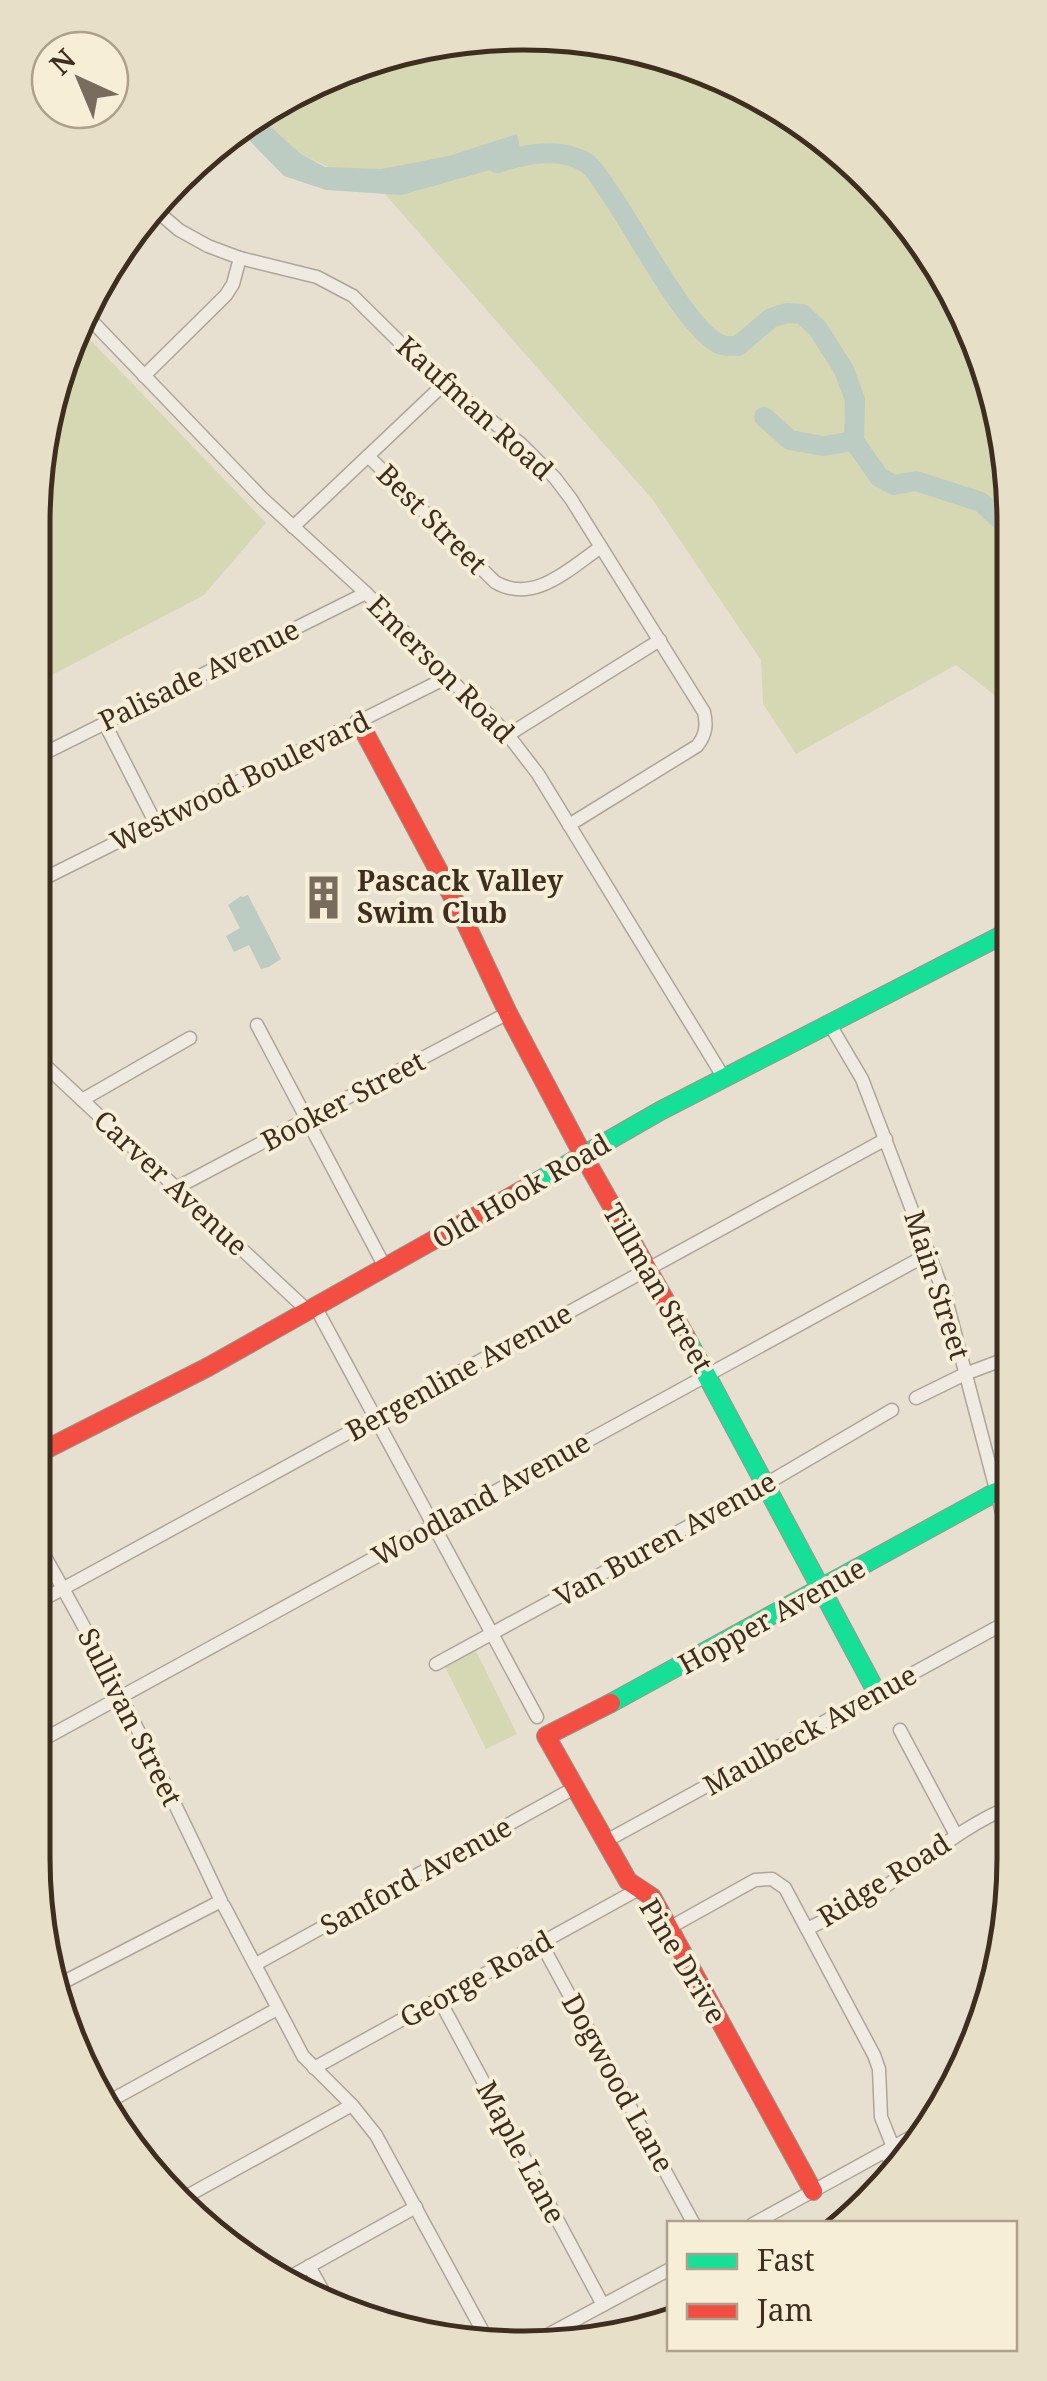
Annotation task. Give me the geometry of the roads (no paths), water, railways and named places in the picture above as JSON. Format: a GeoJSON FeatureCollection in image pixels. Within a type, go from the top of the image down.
{"type":"FeatureCollection","features":[{"type":"Feature","properties":{"kind":"street","name":"Kaufman Road"},"geometry":{"type":"LineString","coordinates":[[163,218],[195,240],[240,258],[316,277],[336,286],[368,309],[432,374],[539,460],[571,499],[706,721],[702,739],[690,751],[569,824]]}},
{"type":"Feature","properties":{"kind":"street"},"geometry":{"type":"LineString","coordinates":[[144,376],[226,295],[240,258]]}},
{"type":"Feature","properties":{"kind":"street","name":"Emerson Road"},"geometry":{"type":"LineString","coordinates":[[94,324],[293,527],[366,593],[508,735],[538,774],[724,1078]]}},
{"type":"Feature","properties":{"kind":"street"},"geometry":{"type":"LineString","coordinates":[[293,527],[444,384]]}},
{"type":"Feature","properties":{"kind":"street","name":"Best Street"},"geometry":{"type":"LineString","coordinates":[[368,456],[504,588],[534,590],[601,547]]}},
{"type":"Feature","properties":{"kind":"street","name":"Palisade Avenue"},"geometry":{"type":"LineString","coordinates":[[50,750],[366,593]]}},
{"type":"Feature","properties":{"kind":"street"},"geometry":{"type":"LineString","coordinates":[[508,735],[660,640]]}},
{"type":"Feature","properties":{"kind":"street","name":"Westwood Boulevard"},"geometry":{"type":"LineString","coordinates":[[50,875],[448,676]]}},
{"type":"Feature","properties":{"kind":"street"},"geometry":{"type":"LineString","coordinates":[[104,722],[156,822]]}},
{"type":"Feature","properties":{"kind":"street","name":"Tillman Street"},"geometry":{"type":"LineString","coordinates":[[359,722],[582,1155],[708,1375],[877,1693]]}},
{"type":"Feature","properties":{"kind":"street","name":"Old Hook Road"},"geometry":{"type":"LineString","coordinates":[[50,1447],[386,1270],[582,1155],[724,1078],[997,938]]}},
{"type":"Feature","properties":{"kind":"street","name":"Booker Street"},"geometry":{"type":"LineString","coordinates":[[176,1188],[508,1013]]}},
{"type":"Feature","properties":{"kind":"street","name":"Main Street"},"geometry":{"type":"LineString","coordinates":[[830,1023],[862,1078],[946,1299],[997,1496]]}},
{"type":"Feature","properties":{"kind":"street"},"geometry":{"type":"LineString","coordinates":[[257,1025],[386,1270]]}},
{"type":"Feature","properties":{"kind":"street"},"geometry":{"type":"LineString","coordinates":[[82,1100],[190,1038]]}},
{"type":"Feature","properties":{"kind":"street","name":"Carver Avenue"},"geometry":{"type":"LineString","coordinates":[[50,1071],[312,1310],[537,1717]]}},
{"type":"Feature","properties":{"kind":"street","name":"Bergenline Avenue"},"geometry":{"type":"LineString","coordinates":[[50,1595],[886,1139]]}},
{"type":"Feature","properties":{"kind":"street","name":"Woodland Avenue"},"geometry":{"type":"LineString","coordinates":[[50,1735],[930,1254]]}},
{"type":"Feature","properties":{"kind":"street"},"geometry":{"type":"LineString","coordinates":[[916,1398],[997,1362]]}},
{"type":"Feature","properties":{"kind":"street","name":"Van Buren Avenue"},"geometry":{"type":"LineString","coordinates":[[436,1664],[766,1484],[892,1410]]}},
{"type":"Feature","properties":{"kind":"street","name":"Hopper Avenue"},"geometry":{"type":"LineString","coordinates":[[546,1736],[656,1680],[996,1492]]}},
{"type":"Feature","properties":{"kind":"street","name":"Sullivan Street"},"geometry":{"type":"LineString","coordinates":[[50,1566],[294,2041],[376,2136],[482,2329]]}},
{"type":"Feature","properties":{"kind":"street","name":"Maulbeck Avenue"},"geometry":{"type":"LineString","coordinates":[[606,1841],[997,1627]]}},
{"type":"Feature","properties":{"kind":"street"},"geometry":{"type":"LineString","coordinates":[[900,1730],[956,1835]]}},
{"type":"Feature","properties":{"kind":"street","name":"Pine Drive"},"geometry":{"type":"LineString","coordinates":[[546,1736],[628,1881],[652,1897],[813,2191]]}},
{"type":"Feature","properties":{"kind":"street","name":"Sanford Avenue"},"geometry":{"type":"LineString","coordinates":[[256,1964],[576,1787]]}},
{"type":"Feature","properties":{"kind":"street","name":"Ridge Road"},"geometry":{"type":"LineString","coordinates":[[808,1929],[885,1887],[956,1835],[997,1813]]}},
{"type":"Feature","properties":{"kind":"street"},"geometry":{"type":"LineString","coordinates":[[669,1928],[755,1880],[772,1879],[785,1888],[874,2055],[879,2069],[881,2117],[891,2155]]}},
{"type":"Feature","properties":{"kind":"street","name":"George Road"},"geometry":{"type":"LineString","coordinates":[[314,2068],[639,1889]]}},
{"type":"Feature","properties":{"kind":"street"},"geometry":{"type":"LineString","coordinates":[[66,1981],[222,1904]]}},
{"type":"Feature","properties":{"kind":"street","name":"Dogwood Lane"},"geometry":{"type":"LineString","coordinates":[[541,1943],[692,2221]]}},
{"type":"Feature","properties":{"kind":"street","name":"Maple Lane"},"geometry":{"type":"LineString","coordinates":[[439,1999],[604,2305]]}},
{"type":"Feature","properties":{"kind":"street"},"geometry":{"type":"LineString","coordinates":[[115,2098],[278,2009]]}},
{"type":"Feature","properties":{"kind":"street"},"geometry":{"type":"LineString","coordinates":[[191,2194],[352,2105]]}},
{"type":"Feature","properties":{"kind":"street"},"geometry":{"type":"LineString","coordinates":[[759,2221],[901,2143]]}},
{"type":"Feature","properties":{"kind":"street"},"geometry":{"type":"LineString","coordinates":[[297,2273],[416,2207]]}},
{"type":"Feature","properties":{"kind":"street"},"geometry":{"type":"LineString","coordinates":[[781,2208],[788,2221]]}},
{"type":"Feature","properties":{"kind":"street"},"geometry":{"type":"LineString","coordinates":[[309,2266],[319,2284]]}},
{"type":"Feature","properties":{"kind":"street"},"geometry":{"type":"LineString","coordinates":[[558,2330],[667,2271]]}},
{"type":"Feature","properties":{"kind":"waterway"},"geometry":{"type":"LineString","coordinates":[[497,163],[555,153],[588,164],[677,300],[693,321],[722,345],[738,346],[771,318],[802,314],[818,329],[844,370],[855,400],[854,441],[879,477],[894,485],[916,481],[981,502],[997,517]]}},
{"type":"Feature","properties":{"kind":"waterway"},"geometry":{"type":"LineString","coordinates":[[764,417],[790,440],[823,446],[854,441]]}},
{"type":"Feature","properties":{"kind":"place","name":"Pascack Valley Swim Club"},"geometry":{"type":"Point","coordinates":[324,897]}}]}
